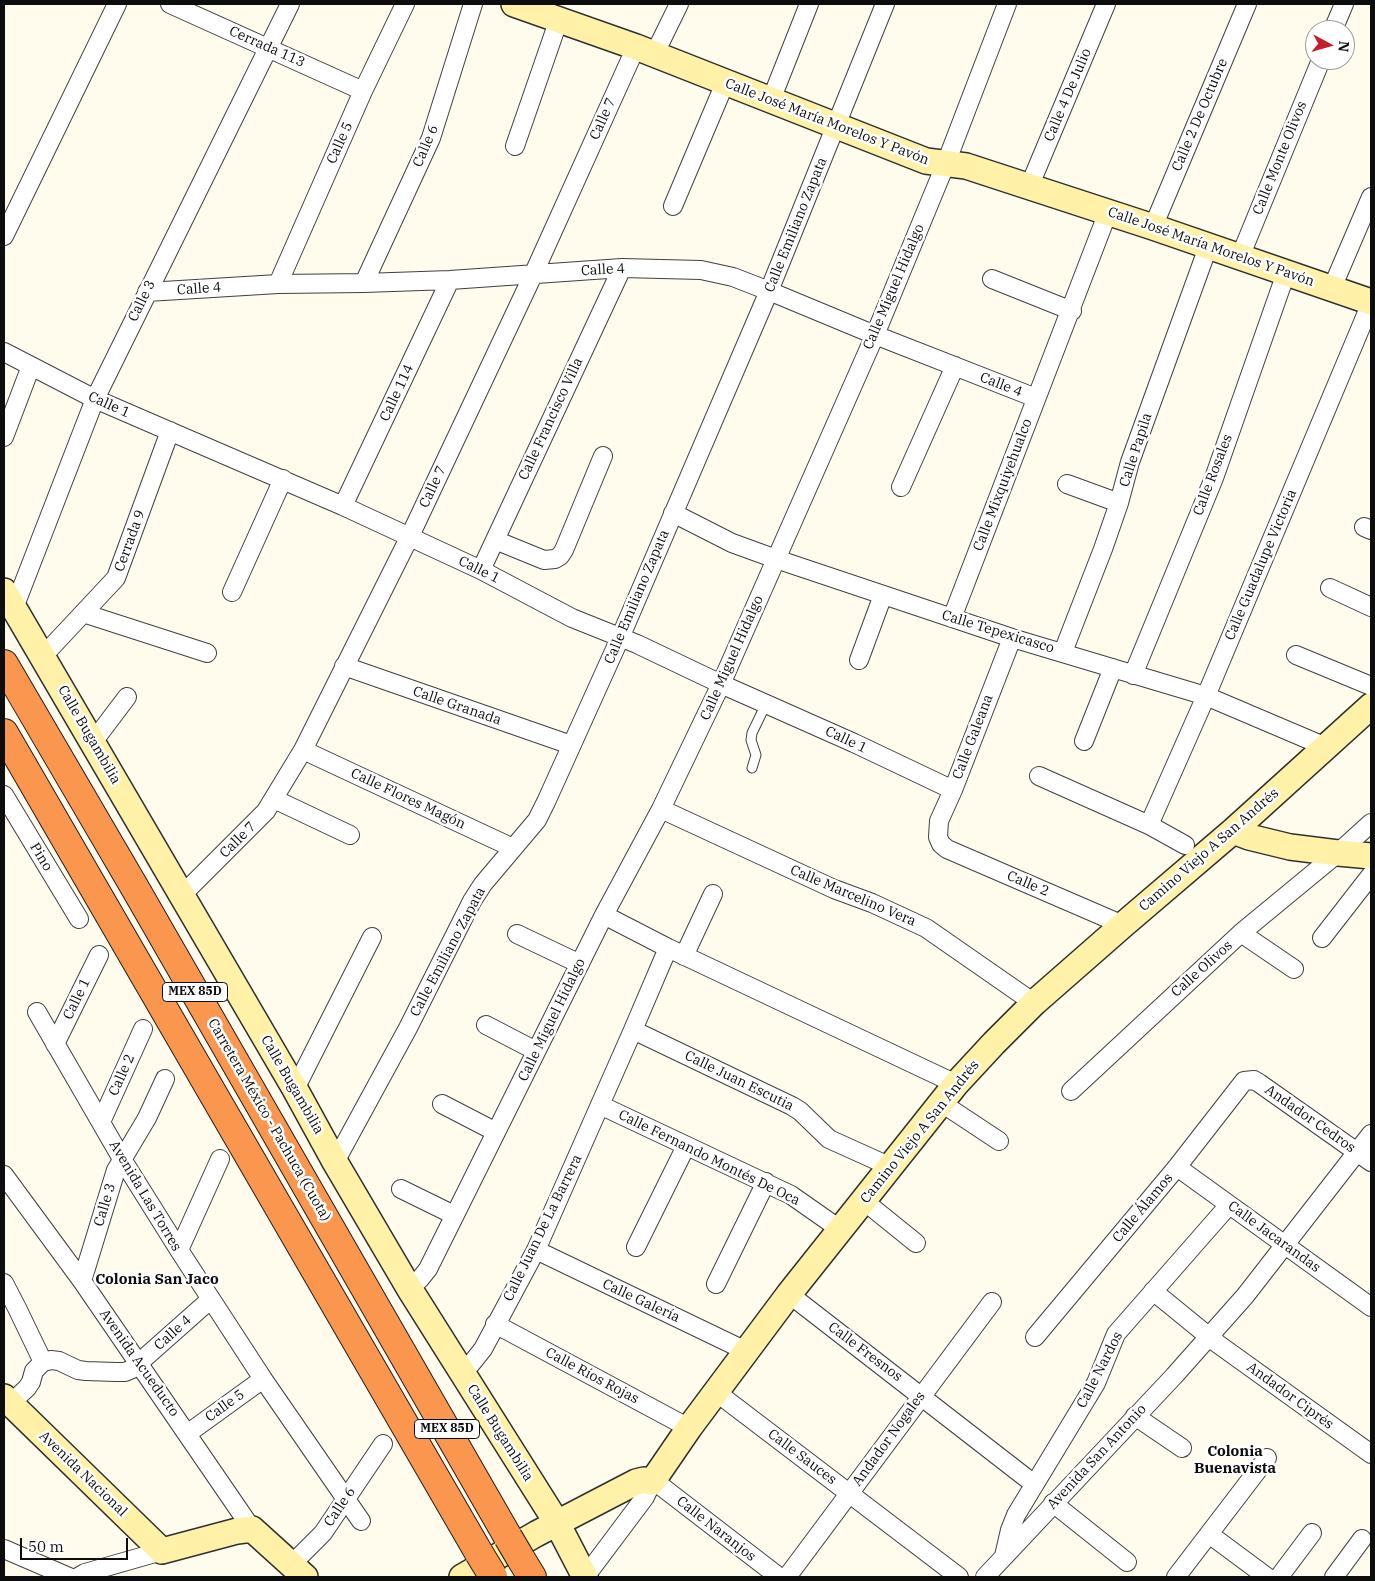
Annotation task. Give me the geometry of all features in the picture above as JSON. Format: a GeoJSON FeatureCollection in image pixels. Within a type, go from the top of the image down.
{"type":"FeatureCollection","features":[{"type":"Feature","properties":{"kind":"highway","name":"Carretera México - Pachuca (Cuota)"},"geometry":{"type":"LineString","coordinates":[[4,664],[140,896],[521,1558]]}},
{"type":"Feature","properties":{"kind":"highway","name":"MEX 85D"},"geometry":{"type":"LineString","coordinates":[[4,733],[488,1569]]}},
{"type":"Feature","properties":{"kind":"street"},"geometry":{"type":"LineString","coordinates":[[4,236],[118,4]]}},
{"type":"Feature","properties":{"kind":"street","name":"Cerrada 113"},"geometry":{"type":"LineString","coordinates":[[170,4],[364,91]]}},
{"type":"Feature","properties":{"kind":"street","name":"Calle 3"},"geometry":{"type":"LineString","coordinates":[[9,599],[95,399],[290,4]]}},
{"type":"Feature","properties":{"kind":"street","name":"Calle 5"},"geometry":{"type":"LineString","coordinates":[[278,284],[405,4]]}},
{"type":"Feature","properties":{"kind":"street","name":"Calle 6"},"geometry":{"type":"LineString","coordinates":[[364,283],[431,138],[473,4]]}},
{"type":"Feature","properties":{"kind":"street","name":"Calle José María Morelos Y Pavón"},"geometry":{"type":"LineString","coordinates":[[514,4],[552,12],[725,83],[926,161],[966,166],[1153,227],[1371,302]]}},
{"type":"Feature","properties":{"kind":"street","name":"Calle 7"},"geometry":{"type":"LineString","coordinates":[[182,895],[266,811],[303,750],[410,536],[533,275],[645,51],[679,4]]}},
{"type":"Feature","properties":{"kind":"street"},"geometry":{"type":"LineString","coordinates":[[771,100],[809,4]]}},
{"type":"Feature","properties":{"kind":"street","name":"Calle Emiliano Zapata"},"geometry":{"type":"LineString","coordinates":[[335,1162],[408,1028],[472,901],[483,884],[537,820],[620,638],[769,291],[885,4]]}},
{"type":"Feature","properties":{"kind":"street","name":"Calle Miguel Hidalgo"},"geometry":{"type":"LineString","coordinates":[[409,1288],[420,1279],[428,1268],[604,915],[661,809],[721,684],[875,335],[946,163],[1007,4]]}},
{"type":"Feature","properties":{"kind":"street","name":"Calle 4 De Julio"},"geometry":{"type":"LineString","coordinates":[[1029,187],[1106,4]]}},
{"type":"Feature","properties":{"kind":"street","name":"Calle 2 De Octubre"},"geometry":{"type":"LineString","coordinates":[[1153,227],[1247,4]]}},
{"type":"Feature","properties":{"kind":"street"},"geometry":{"type":"LineString","coordinates":[[1337,20],[1344,4]]}},
{"type":"Feature","properties":{"kind":"street"},"geometry":{"type":"LineString","coordinates":[[515,146],[552,12]]}},
{"type":"Feature","properties":{"kind":"street","name":"Calle Monte Olivos"},"geometry":{"type":"LineString","coordinates":[[1240,257],[1317,70]]}},
{"type":"Feature","properties":{"kind":"street"},"geometry":{"type":"LineString","coordinates":[[673,206],[725,83]]}},
{"type":"Feature","properties":{"kind":"street"},"geometry":{"type":"LineString","coordinates":[[1332,288],[1371,197]]}},
{"type":"Feature","properties":{"kind":"street","name":"Calle Mixquiyehualco"},"geometry":{"type":"LineString","coordinates":[[952,618],[1036,398],[1072,311],[1108,212]]}},
{"type":"Feature","properties":{"kind":"street","name":"Calle Papila"},"geometry":{"type":"LineString","coordinates":[[1063,652],[1119,503],[1130,462],[1208,247]]}},
{"type":"Feature","properties":{"kind":"street","name":"Calle 4"},"geometry":{"type":"LineString","coordinates":[[147,292],[278,284],[450,280],[622,268],[701,270],[733,277],[1036,398]]}},
{"type":"Feature","properties":{"kind":"street","name":"Calle Francisco Villa"},"geometry":{"type":"LineString","coordinates":[[481,570],[622,268]]}},
{"type":"Feature","properties":{"kind":"street","name":"Calle Rosales"},"geometry":{"type":"LineString","coordinates":[[1133,675],[1214,478],[1286,273]]}},
{"type":"Feature","properties":{"kind":"street"},"geometry":{"type":"LineString","coordinates":[[992,279],[1072,311]]}},
{"type":"Feature","properties":{"kind":"street","name":"Calle 114"},"geometry":{"type":"LineString","coordinates":[[343,506],[450,280]]}},
{"type":"Feature","properties":{"kind":"street","name":"Calle Guadalupe Victoria"},"geometry":{"type":"LineString","coordinates":[[1149,825],[1206,696],[1371,302]]}},
{"type":"Feature","properties":{"kind":"street","name":"Calle 1"},"geometry":{"type":"LineString","coordinates":[[4,352],[95,399],[283,479],[410,536],[481,570],[572,618],[637,644],[952,790]]}},
{"type":"Feature","properties":{"kind":"street"},"geometry":{"type":"LineString","coordinates":[[4,437],[32,366]]}},
{"type":"Feature","properties":{"kind":"street"},"geometry":{"type":"LineString","coordinates":[[901,487],[955,366]]}},
{"type":"Feature","properties":{"kind":"street","name":"Cerrada 9"},"geometry":{"type":"LineString","coordinates":[[43,656],[116,578],[170,431]]}},
{"type":"Feature","properties":{"kind":"street"},"geometry":{"type":"LineString","coordinates":[[494,540],[544,560],[555,559],[560,556],[603,456]]}},
{"type":"Feature","properties":{"kind":"street"},"geometry":{"type":"LineString","coordinates":[[232,592],[283,479]]}},
{"type":"Feature","properties":{"kind":"street"},"geometry":{"type":"LineString","coordinates":[[1068,484],[1119,503]]}},
{"type":"Feature","properties":{"kind":"street","name":"Calle Tepexicasco"},"geometry":{"type":"LineString","coordinates":[[673,513],[732,543],[776,559],[1012,638],[1206,696],[1326,747]]}},
{"type":"Feature","properties":{"kind":"street"},"geometry":{"type":"LineString","coordinates":[[1330,588],[1371,607]]}},
{"type":"Feature","properties":{"kind":"street"},"geometry":{"type":"LineString","coordinates":[[859,660],[883,595]]}},
{"type":"Feature","properties":{"kind":"street","name":"Calle Bugambilia"},"geometry":{"type":"LineString","coordinates":[[9,599],[409,1288],[557,1523],[585,1577]]}},
{"type":"Feature","properties":{"kind":"street"},"geometry":{"type":"LineString","coordinates":[[83,613],[207,653]]}},
{"type":"Feature","properties":{"kind":"street","name":"Calle Galeana"},"geometry":{"type":"LineString","coordinates":[[938,838],[939,821],[1012,638]]}},
{"type":"Feature","properties":{"kind":"street"},"geometry":{"type":"LineString","coordinates":[[1296,655],[1371,686]]}},
{"type":"Feature","properties":{"kind":"street","name":"Calle Granada"},"geometry":{"type":"LineString","coordinates":[[344,666],[571,746]]}},
{"type":"Feature","properties":{"kind":"street"},"geometry":{"type":"LineString","coordinates":[[1084,741],[1113,668]]}},
{"type":"Feature","properties":{"kind":"street"},"geometry":{"type":"LineString","coordinates":[[93,742],[127,697]]}},
{"type":"Feature","properties":{"kind":"street","name":"Camino Viejo A San Andrés"},"geometry":{"type":"LineString","coordinates":[[585,1577],[646,1497],[653,1481],[689,1428],[746,1351],[948,1093],[1034,1003],[1233,831],[1371,706]]}},
{"type":"Feature","properties":{"kind":"street","name":"Calle Flores Magón"},"geometry":{"type":"LineString","coordinates":[[303,750],[514,848]]}},
{"type":"Feature","properties":{"kind":"street"},"geometry":{"type":"LineString","coordinates":[[1039,776],[1149,825],[1185,845]]}},
{"type":"Feature","properties":{"kind":"street","name":"Pino"},"geometry":{"type":"LineString","coordinates":[[4,795],[79,919]]}},
{"type":"Feature","properties":{"kind":"street"},"geometry":{"type":"LineString","coordinates":[[274,799],[350,835]]}},
{"type":"Feature","properties":{"kind":"street","name":"Calle Marcelino Vera"},"geometry":{"type":"LineString","coordinates":[[661,809],[834,889],[872,903],[926,928],[1034,1003]]}},
{"type":"Feature","properties":{"kind":"street","name":"Calle Olivos"},"geometry":{"type":"LineString","coordinates":[[1071,1091],[1241,933],[1338,853],[1371,823]]}},
{"type":"Feature","properties":{"kind":"street"},"geometry":{"type":"LineString","coordinates":[[1233,831],[1290,847],[1371,856]]}},
{"type":"Feature","properties":{"kind":"street","name":"Calle 2"},"geometry":{"type":"LineString","coordinates":[[938,838],[947,849],[1122,925]]}},
{"type":"Feature","properties":{"kind":"street"},"geometry":{"type":"LineString","coordinates":[[1322,938],[1371,875]]}},
{"type":"Feature","properties":{"kind":"street"},"geometry":{"type":"LineString","coordinates":[[684,956],[712,894]]}},
{"type":"Feature","properties":{"kind":"street"},"geometry":{"type":"LineString","coordinates":[[604,915],[948,1093],[998,1141]]}},
{"type":"Feature","properties":{"kind":"street"},"geometry":{"type":"LineString","coordinates":[[1241,933],[1294,969]]}},
{"type":"Feature","properties":{"kind":"street"},"geometry":{"type":"LineString","coordinates":[[517,934],[580,964]]}},
{"type":"Feature","properties":{"kind":"street"},"geometry":{"type":"LineString","coordinates":[[295,1089],[372,937]]}},
{"type":"Feature","properties":{"kind":"street","name":"Calle Juan De La Barrera"},"geometry":{"type":"LineString","coordinates":[[462,1371],[478,1357],[536,1250],[668,948]]}},
{"type":"Feature","properties":{"kind":"street","name":"Calle 1"},"geometry":{"type":"LineString","coordinates":[[55,1044],[99,955]]}},
{"type":"Feature","properties":{"kind":"street","name":"Avenida Las Torres"},"geometry":{"type":"LineString","coordinates":[[36,1012],[178,1250],[361,1521]]}},
{"type":"Feature","properties":{"kind":"street"},"geometry":{"type":"LineString","coordinates":[[486,1024],[536,1051]]}},
{"type":"Feature","properties":{"kind":"street","name":"Calle 2"},"geometry":{"type":"LineString","coordinates":[[101,1122],[143,1029]]}},
{"type":"Feature","properties":{"kind":"street","name":"Calle Juan Escutia"},"geometry":{"type":"LineString","coordinates":[[633,1030],[792,1106],[800,1111],[828,1139],[890,1168]]}},
{"type":"Feature","properties":{"kind":"street","name":"Calle 3"},"geometry":{"type":"LineString","coordinates":[[82,1281],[116,1170],[147,1118],[165,1079]]}},
{"type":"Feature","properties":{"kind":"street","name":"Andador Cedros"},"geometry":{"type":"LineString","coordinates":[[1248,1080],[1258,1083],[1364,1157]]}},
{"type":"Feature","properties":{"kind":"street","name":"Calle Álamos"},"geometry":{"type":"LineString","coordinates":[[1035,1337],[1177,1167],[1241,1084],[1248,1080]]}},
{"type":"Feature","properties":{"kind":"street"},"geometry":{"type":"LineString","coordinates":[[442,1104],[496,1132]]}},
{"type":"Feature","properties":{"kind":"street","name":"Calle Fernando Montés De Oca"},"geometry":{"type":"LineString","coordinates":[[600,1105],[766,1182],[791,1195],[841,1230]]}},
{"type":"Feature","properties":{"kind":"street"},"geometry":{"type":"LineString","coordinates":[[1364,1157],[1371,1134]]}},
{"type":"Feature","properties":{"kind":"street"},"geometry":{"type":"LineString","coordinates":[[636,1247],[686,1146]]}},
{"type":"Feature","properties":{"kind":"street","name":"Avenida San Antonio"},"geometry":{"type":"LineString","coordinates":[[985,1577],[1209,1336],[1364,1157]]}},
{"type":"Feature","properties":{"kind":"street"},"geometry":{"type":"LineString","coordinates":[[178,1250],[220,1159]]}},
{"type":"Feature","properties":{"kind":"street","name":"Calle Jacarandas"},"geometry":{"type":"LineString","coordinates":[[1177,1167],[1371,1308]]}},
{"type":"Feature","properties":{"kind":"street","name":"Avenida Acueducto"},"geometry":{"type":"LineString","coordinates":[[4,1176],[82,1281],[252,1530]]}},
{"type":"Feature","properties":{"kind":"street"},"geometry":{"type":"LineString","coordinates":[[716,1284],[766,1182]]}},
{"type":"Feature","properties":{"kind":"street"},"geometry":{"type":"LineString","coordinates":[[401,1189],[454,1215]]}},
{"type":"Feature","properties":{"kind":"street"},"geometry":{"type":"LineString","coordinates":[[864,1201],[916,1243]]}},
{"type":"Feature","properties":{"kind":"street","name":"Calle Nardos"},"geometry":{"type":"LineString","coordinates":[[1004,1556],[1010,1530],[1034,1484],[1096,1382],[1116,1334],[1229,1205]]}},
{"type":"Feature","properties":{"kind":"street","name":"Calle Galería"},"geometry":{"type":"LineString","coordinates":[[536,1250],[746,1351]]}},
{"type":"Feature","properties":{"kind":"street"},"geometry":{"type":"LineString","coordinates":[[4,1283],[43,1362],[34,1371],[27,1388],[7,1400]]}},
{"type":"Feature","properties":{"kind":"street","name":"Andador Ciprés"},"geometry":{"type":"LineString","coordinates":[[1153,1291],[1209,1336],[1371,1454]]}},
{"type":"Feature","properties":{"kind":"street","name":"Calle Fresnos"},"geometry":{"type":"LineString","coordinates":[[789,1294],[1034,1484]]}},
{"type":"Feature","properties":{"kind":"street","name":"Calle 4"},"geometry":{"type":"LineString","coordinates":[[43,1362],[59,1361],[78,1370],[125,1372],[138,1364],[210,1299]]}},
{"type":"Feature","properties":{"kind":"street","name":"Andador Nogales"},"geometry":{"type":"LineString","coordinates":[[787,1577],[992,1302]]}},
{"type":"Feature","properties":{"kind":"street","name":"Calle Ríos Rojas"},"geometry":{"type":"LineString","coordinates":[[495,1324],[689,1428]]}},
{"type":"Feature","properties":{"kind":"street","name":"Calle 5"},"geometry":{"type":"LineString","coordinates":[[187,1434],[264,1379]]}},
{"type":"Feature","properties":{"kind":"street","name":"Calle Sauces"},"geometry":{"type":"LineString","coordinates":[[716,1392],[959,1577]]}},
{"type":"Feature","properties":{"kind":"street","name":"Avenida Nacional"},"geometry":{"type":"LineString","coordinates":[[7,1400],[162,1551]]}},
{"type":"Feature","properties":{"kind":"street"},"geometry":{"type":"LineString","coordinates":[[1135,1416],[1182,1448]]}},
{"type":"Feature","properties":{"kind":"street","name":"Calle 6"},"geometry":{"type":"LineString","coordinates":[[298,1571],[384,1444]]}},
{"type":"Feature","properties":{"kind":"street"},"geometry":{"type":"LineString","coordinates":[[1176,1577],[1267,1458]]}},
{"type":"Feature","properties":{"kind":"street"},"geometry":{"type":"LineString","coordinates":[[462,1577],[557,1523],[636,1482],[644,1480],[653,1481]]}},
{"type":"Feature","properties":{"kind":"street","name":"Calle Naranjos"},"geometry":{"type":"LineString","coordinates":[[653,1481],[779,1577]]}},
{"type":"Feature","properties":{"kind":"street"},"geometry":{"type":"LineString","coordinates":[[1053,1503],[1127,1562]]}},
{"type":"Feature","properties":{"kind":"street"},"geometry":{"type":"LineString","coordinates":[[78,1577],[85,1573],[162,1551],[230,1533],[252,1530],[298,1571]]}},
{"type":"Feature","properties":{"kind":"street"},"geometry":{"type":"LineString","coordinates":[[1279,1577],[1312,1533]]}},
{"type":"Feature","properties":{"kind":"street"},"geometry":{"type":"LineString","coordinates":[[1209,1534],[1267,1577]]}},
{"type":"Feature","properties":{"kind":"street"},"geometry":{"type":"LineString","coordinates":[[1334,1577],[1362,1539]]}},
{"type":"Feature","properties":{"kind":"street"},"geometry":{"type":"LineString","coordinates":[[4,1549],[69,1577]]}},
{"type":"Feature","properties":{"kind":"lane"},"geometry":{"type":"LineString","coordinates":[[752,768],[756,755],[751,740],[752,733],[766,704]]}},
{"type":"Feature","properties":{"kind":"district","name":"Colonia San Jaco"},"geometry":{"type":"Point","coordinates":[157,1280]}},
{"type":"Feature","properties":{"kind":"district","name":"Colonia Buenavista"},"geometry":{"type":"Point","coordinates":[1235,1460]}}]}
